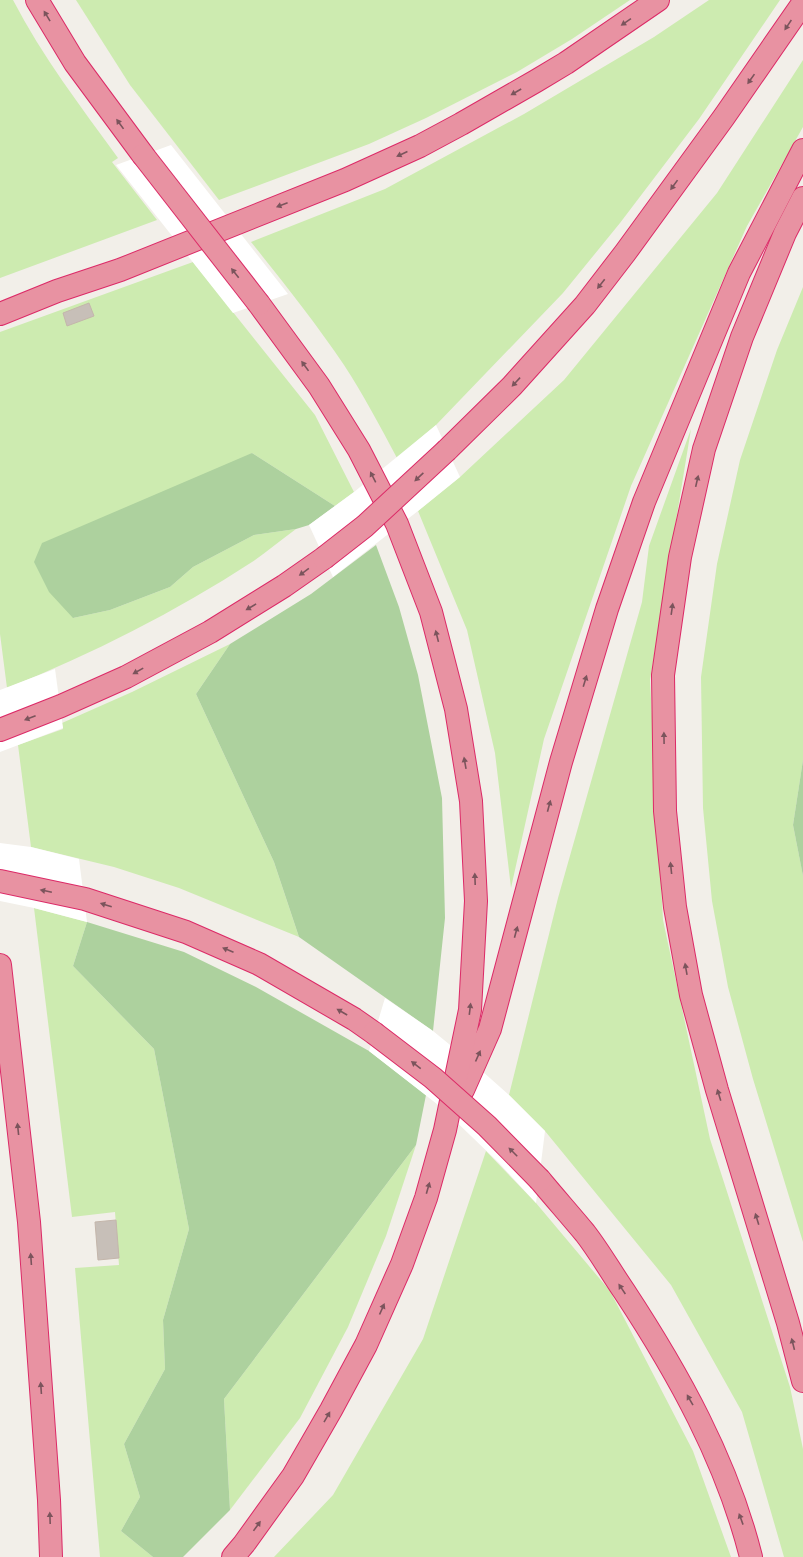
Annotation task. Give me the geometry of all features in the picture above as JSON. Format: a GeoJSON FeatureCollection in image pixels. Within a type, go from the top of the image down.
{"type":"FeatureCollection","features":[{"type":"Feature","properties":{"kind":"highway"},"geometry":{"type":"LineString","coordinates":[[37,0],[75,63],[143,155],[259,304],[323,392],[359,450],[397,524],[431,612],[456,709],[472,801],[476,901],[470,1010],[445,1130],[426,1198],[402,1264],[366,1345],[293,1476],[233,1557]]}},
{"type":"Feature","properties":{"kind":"highway"},"geometry":{"type":"LineString","coordinates":[[0,314],[57,291],[120,270],[346,180],[420,146],[536,81],[658,0]]}},
{"type":"Feature","properties":{"kind":"highway"},"geometry":{"type":"LineString","coordinates":[[0,730],[61,706],[126,677],[210,632],[284,586],[324,558],[364,526],[448,450],[517,380],[585,305],[625,253],[724,117],[803,3]]}},
{"type":"Feature","properties":{"kind":"highway"},"geometry":{"type":"LineString","coordinates":[[445,1130],[490,1029],[561,762],[607,609],[644,502],[739,273],[803,150]]}},
{"type":"Feature","properties":{"kind":"highway"},"geometry":{"type":"LineString","coordinates":[[803,198],[785,233],[742,337],[704,449],[680,557],[663,675],[665,811],[675,907],[691,995],[717,1090],[786,1316],[803,1381]]}},
{"type":"Feature","properties":{"kind":"highway"},"geometry":{"type":"LineString","coordinates":[[0,881],[85,899],[186,932],[259,964],[354,1019],[374,1033],[433,1078],[487,1126],[540,1180],[586,1234],[643,1320],[702,1423],[727,1480],[744,1529],[751,1557]]}},
{"type":"Feature","properties":{"kind":"highway"},"geometry":{"type":"LineString","coordinates":[[0,965],[28,1222],[50,1500],[51,1557]]}},
{"type":"Feature","properties":{"kind":"green space"},"geometry":{"type":"Polygon","coordinates":[[[0,0],[13,0],[24,21],[49,61],[118,158],[112,162],[157,220],[0,278],[0,0]]]}},
{"type":"Feature","properties":{"kind":"green space"},"geometry":{"type":"Polygon","coordinates":[[[76,0],[630,0],[572,39],[517,72],[426,118],[369,144],[219,200],[130,85],[76,0]]]}},
{"type":"Feature","properties":{"kind":"green space"},"geometry":{"type":"Polygon","coordinates":[[[709,0],[780,0],[699,119],[620,223],[563,293],[436,425],[397,458],[365,399],[344,365],[287,287],[251,242],[385,189],[524,114],[654,37],[709,0]]]}},
{"type":"Feature","properties":{"kind":"green space"},"geometry":{"type":"Polygon","coordinates":[[[803,60],[803,127],[747,226],[631,486],[544,739],[511,888],[495,753],[467,630],[418,511],[460,477],[564,380],[717,193],[803,60]]]}},
{"type":"Feature","properties":{"kind":"green space"},"geometry":{"type":"Polygon","coordinates":[[[193,262],[315,415],[354,492],[335,506],[252,453],[73,618],[110,610],[170,587],[193,567],[254,535],[296,529],[252,562],[163,615],[70,661],[7,688],[0,634],[0,332],[193,262]]]}},
{"type":"Feature","properties":{"kind":"green space"},"geometry":{"type":"Polygon","coordinates":[[[803,287],[803,760],[793,825],[803,876],[803,1242],[753,1079],[728,987],[712,901],[703,808],[701,677],[717,564],[740,460],[777,350],[803,287]]]}},
{"type":"Feature","properties":{"kind":"green space"},"geometry":{"type":"Polygon","coordinates":[[[691,429],[650,680],[663,920],[710,1139],[790,1387],[803,1449],[803,1557],[784,1557],[742,1412],[671,1285],[545,1131],[509,1095],[558,898],[642,602],[649,546],[691,429]]]}},
{"type":"Feature","properties":{"kind":"green space"},"geometry":{"type":"Polygon","coordinates":[[[252,453],[335,506],[309,525],[296,529],[254,535],[193,567],[170,587],[110,610],[73,618],[49,592],[34,562],[42,543],[252,453]]]}},
{"type":"Feature","properties":{"kind":"green space"},"geometry":{"type":"Polygon","coordinates":[[[376,545],[399,607],[418,675],[442,798],[445,918],[433,1031],[299,937],[274,862],[196,694],[230,644],[311,594],[376,545]]]}},
{"type":"Feature","properties":{"kind":"green space"},"geometry":{"type":"Polygon","coordinates":[[[230,644],[196,694],[274,862],[299,937],[179,888],[114,867],[31,847],[18,745],[63,729],[62,723],[132,692],[230,644]]]}},
{"type":"Feature","properties":{"kind":"green space"},"geometry":{"type":"Polygon","coordinates":[[[803,760],[803,876],[793,825],[803,760]]]}},
{"type":"Feature","properties":{"kind":"green space"},"geometry":{"type":"Polygon","coordinates":[[[34,908],[87,922],[73,966],[154,1049],[189,1229],[163,1320],[165,1369],[124,1444],[140,1497],[121,1531],[153,1557],[100,1557],[75,1268],[119,1265],[115,1212],[72,1217],[34,908]]]}},
{"type":"Feature","properties":{"kind":"green space"},"geometry":{"type":"Polygon","coordinates":[[[87,922],[184,952],[256,987],[369,1051],[426,1095],[416,1145],[224,1399],[230,1510],[183,1557],[153,1557],[121,1531],[140,1497],[124,1444],[165,1369],[163,1320],[189,1229],[154,1049],[73,966],[87,922]]]}},
{"type":"Feature","properties":{"kind":"green space"},"geometry":{"type":"Polygon","coordinates":[[[416,1145],[386,1236],[348,1327],[300,1418],[230,1510],[224,1399],[416,1145]]]}},
{"type":"Feature","properties":{"kind":"green space"},"geometry":{"type":"Polygon","coordinates":[[[486,1151],[536,1203],[610,1291],[693,1451],[731,1557],[274,1557],[333,1495],[423,1339],[486,1151]]]}},
{"type":"Feature","properties":{"kind":"pier"},"geometry":{"type":"Polygon","coordinates":[[[171,145],[288,294],[233,313],[116,165],[171,145]]]}},
{"type":"Feature","properties":{"kind":"pier"},"geometry":{"type":"Polygon","coordinates":[[[436,425],[460,477],[333,577],[309,525],[354,492],[436,425]]]}},
{"type":"Feature","properties":{"kind":"pier"},"geometry":{"type":"Polygon","coordinates":[[[55,669],[63,728],[0,752],[0,690],[55,669]]]}},
{"type":"Feature","properties":{"kind":"pier"},"geometry":{"type":"Polygon","coordinates":[[[0,843],[31,847],[79,859],[87,922],[0,901],[0,843]]]}},
{"type":"Feature","properties":{"kind":"pier"},"geometry":{"type":"Polygon","coordinates":[[[385,998],[433,1031],[482,1071],[509,1095],[545,1131],[536,1203],[499,1163],[442,1108],[369,1051],[385,998]]]}},
{"type":"Feature","properties":{"kind":"building"},"geometry":{"type":"Polygon","coordinates":[[[89,303],[94,316],[67,326],[63,313],[89,303]]]}},
{"type":"Feature","properties":{"kind":"building"},"geometry":{"type":"Polygon","coordinates":[[[116,1220],[119,1258],[98,1260],[95,1222],[116,1220]]]}}]}
